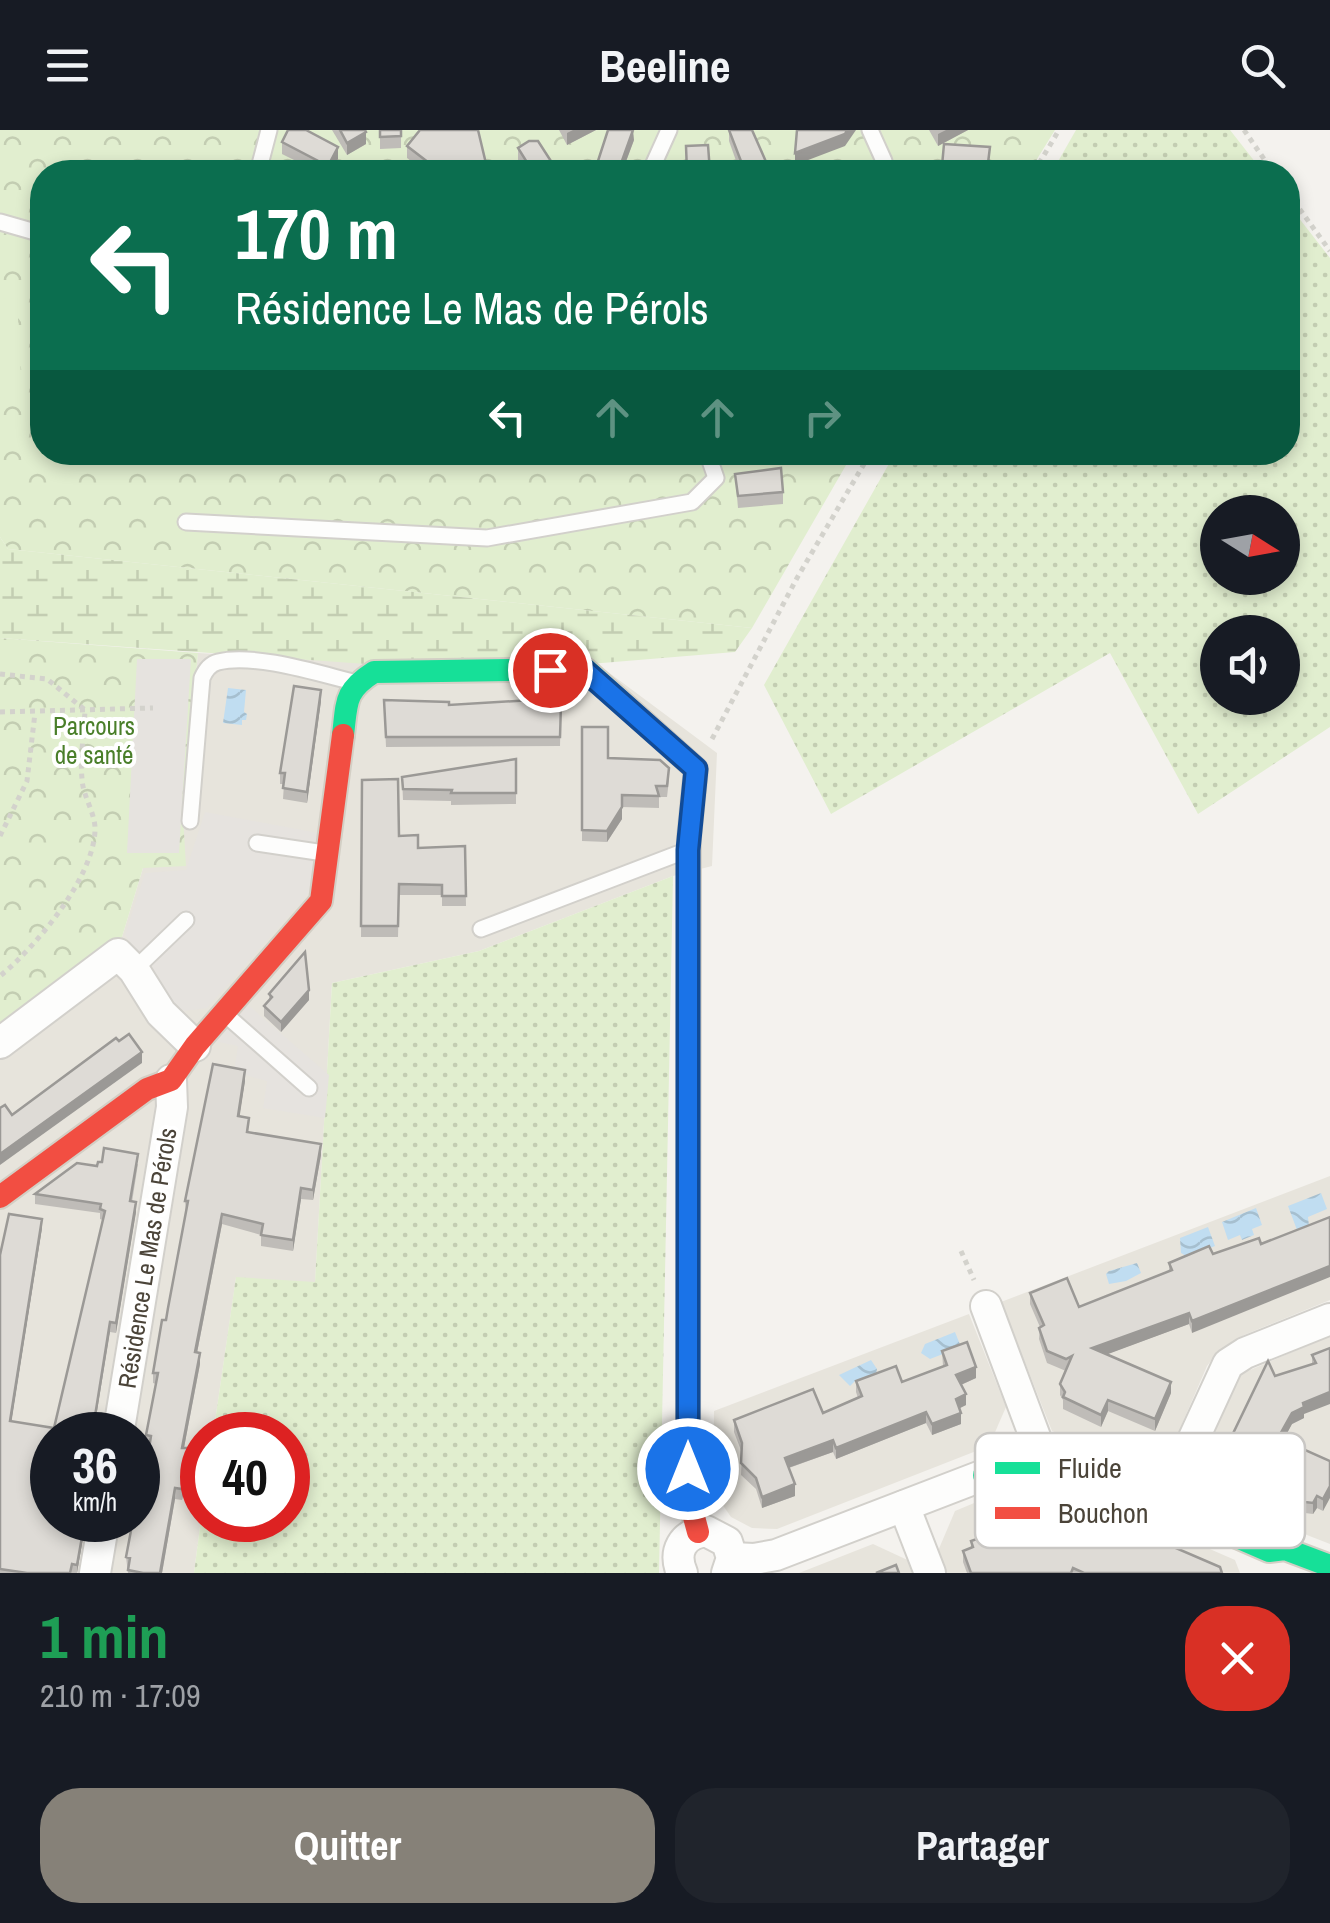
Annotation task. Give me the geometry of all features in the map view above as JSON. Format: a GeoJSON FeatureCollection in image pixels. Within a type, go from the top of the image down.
{"type":"FeatureCollection","features":[{"type":"Feature","properties":{"kind":"street"},"geometry":{"type":"LineString","coordinates":[[357,683],[374,672],[584,670],[696,769],[688,850],[688,1469],[690,1502],[698,1532]]}},
{"type":"Feature","properties":{"kind":"street","name":"Résidence Le Mas de Pérols"},"geometry":{"type":"LineString","coordinates":[[0,1197],[148,1090],[171,1080],[195,1046],[321,901],[348,694],[357,683]]}},
{"type":"Feature","properties":{"kind":"street"},"geometry":{"type":"LineString","coordinates":[[0,1043],[118,954],[134,970],[161,1013],[195,1046]]}},
{"type":"Feature","properties":{"kind":"street","name":"Résidence Le Mas de Pérols"},"geometry":{"type":"LineString","coordinates":[[122,1412],[172,1107],[171,1080]]}},
{"type":"Feature","properties":{"kind":"street"},"geometry":{"type":"LineString","coordinates":[[986,1306],[1032,1433]]}},
{"type":"Feature","properties":{"kind":"street"},"geometry":{"type":"LineString","coordinates":[[1196,1433],[1228,1364],[1245,1353],[1330,1319]]}},
{"type":"Feature","properties":{"kind":"street"},"geometry":{"type":"LineString","coordinates":[[682,1573],[677,1558],[679,1549],[690,1535],[698,1532],[721,1536],[727,1542],[730,1565],[776,1555],[975,1478]]}},
{"type":"Feature","properties":{"kind":"street"},"geometry":{"type":"LineString","coordinates":[[904,1506],[930,1573]]}},
{"type":"Feature","properties":{"kind":"street"},"geometry":{"type":"LineString","coordinates":[[95,1573],[100,1542]]}},
{"type":"Feature","properties":{"kind":"street"},"geometry":{"type":"LineString","coordinates":[[1252,1548],[1280,1562],[1285,1548],[1326,1569]]}},
{"type":"Feature","properties":{"kind":"lane"},"geometry":{"type":"LineString","coordinates":[[261,160],[269,130]]}},
{"type":"Feature","properties":{"kind":"lane"},"geometry":{"type":"LineString","coordinates":[[655,160],[669,130]]}},
{"type":"Feature","properties":{"kind":"lane"},"geometry":{"type":"LineString","coordinates":[[870,130],[884,160]]}},
{"type":"Feature","properties":{"kind":"lane"},"geometry":{"type":"LineString","coordinates":[[0,222],[30,231]]}},
{"type":"Feature","properties":{"kind":"lane"},"geometry":{"type":"LineString","coordinates":[[186,522],[487,538],[692,502],[716,478],[712,465]]}},
{"type":"Feature","properties":{"kind":"lane"},"geometry":{"type":"LineString","coordinates":[[190,822],[202,678],[206,670],[216,662],[267,662],[357,683]]}},
{"type":"Feature","properties":{"kind":"lane"},"geometry":{"type":"LineString","coordinates":[[257,843],[328,854]]}},
{"type":"Feature","properties":{"kind":"lane"},"geometry":{"type":"LineString","coordinates":[[481,929],[688,850]]}},
{"type":"Feature","properties":{"kind":"lane"},"geometry":{"type":"LineString","coordinates":[[134,970],[186,920]]}},
{"type":"Feature","properties":{"kind":"lane"},"geometry":{"type":"LineString","coordinates":[[223,1013],[309,1088]]}},
{"type":"Feature","properties":{"kind":"path"},"geometry":{"type":"LineString","coordinates":[[1041,160],[1059,130]]}},
{"type":"Feature","properties":{"kind":"path"},"geometry":{"type":"LineString","coordinates":[[1244,130],[1265,160]]}},
{"type":"Feature","properties":{"kind":"path"},"geometry":{"type":"LineString","coordinates":[[1300,209],[1330,251]]}},
{"type":"Feature","properties":{"kind":"path"},"geometry":{"type":"LineString","coordinates":[[696,769],[780,609],[863,465]]}},
{"type":"Feature","properties":{"kind":"path"},"geometry":{"type":"LineString","coordinates":[[0,674],[46,679],[84,710]]}},
{"type":"Feature","properties":{"kind":"path"},"geometry":{"type":"LineString","coordinates":[[0,712],[153,708]]}},
{"type":"Feature","properties":{"kind":"path"},"geometry":{"type":"LineString","coordinates":[[0,976],[54,917],[89,862],[96,828],[82,781],[84,710]]}},
{"type":"Feature","properties":{"kind":"path"},"geometry":{"type":"LineString","coordinates":[[0,836],[27,781],[35,713]]}},
{"type":"Feature","properties":{"kind":"shaded area"},"geometry":{"type":"Polygon","coordinates":[[[198,653],[346,661],[592,660],[717,753],[712,866],[673,876],[479,951],[332,983],[315,1283],[236,1278],[216,1412],[180,1412],[180,1542],[198,1542],[194,1573],[0,1573],[0,1029],[122,937],[143,868],[183,816],[198,653]]]}},
{"type":"Feature","properties":{"kind":"shaded area"},"geometry":{"type":"Polygon","coordinates":[[[137,659],[191,659],[179,853],[127,853],[137,659]]]}},
{"type":"Feature","properties":{"kind":"shaded area"},"geometry":{"type":"Polygon","coordinates":[[[205,812],[318,833],[309,893],[207,1008],[184,1011],[171,1001],[125,935],[145,873],[186,870],[205,812]]]}},
{"type":"Feature","properties":{"kind":"shaded area"},"geometry":{"type":"Polygon","coordinates":[[[247,1004],[329,1075],[325,1118],[263,1108],[267,1081],[234,1072],[238,1046],[214,1041],[247,1004]]]}},
{"type":"Feature","properties":{"kind":"shaded area"},"geometry":{"type":"Polygon","coordinates":[[[1330,1176],[1330,1300],[1244,1335],[1217,1353],[1207,1366],[1178,1433],[1052,1431],[1001,1302],[1330,1176]]]}},
{"type":"Feature","properties":{"kind":"shaded area"},"geometry":{"type":"Polygon","coordinates":[[[969,1314],[1006,1407],[995,1433],[975,1433],[975,1451],[777,1529],[752,1528],[731,1517],[713,1491],[714,1411],[969,1314]]]}},
{"type":"Feature","properties":{"kind":"shaded area"},"geometry":{"type":"Polygon","coordinates":[[[1330,1336],[1330,1544],[1305,1534],[1305,1433],[1213,1433],[1233,1385],[1243,1373],[1330,1336]]]}},
{"type":"Feature","properties":{"kind":"shaded area"},"geometry":{"type":"Polygon","coordinates":[[[975,1503],[975,1548],[1207,1548],[1235,1560],[1240,1573],[946,1573],[938,1551],[955,1511],[975,1503]]]}},
{"type":"Feature","properties":{"kind":"shaded area"},"geometry":{"type":"Polygon","coordinates":[[[873,1544],[914,1563],[918,1573],[799,1573],[873,1544]]]}},
{"type":"Feature","properties":{"kind":"green space"},"geometry":{"type":"Polygon","coordinates":[[[0,130],[1055,130],[1036,160],[30,160],[30,465],[846,465],[752,628],[8,549],[0,537],[0,130]]]}},
{"type":"Feature","properties":{"kind":"green space"},"geometry":{"type":"Polygon","coordinates":[[[1076,130],[1230,130],[1254,160],[1059,160],[1076,130]]]}},
{"type":"Feature","properties":{"kind":"green space"},"geometry":{"type":"Polygon","coordinates":[[[1300,219],[1330,258],[1330,727],[1198,814],[1110,653],[831,814],[764,685],[888,465],[1300,465],[1300,219]]]}},
{"type":"Feature","properties":{"kind":"green space"},"geometry":{"type":"Polygon","coordinates":[[[17,298],[22,397],[0,398],[0,299],[17,298]]]}},
{"type":"Feature","properties":{"kind":"green space"},"geometry":{"type":"Polygon","coordinates":[[[0,537],[8,549],[752,628],[735,652],[602,663],[380,665],[0,638],[0,537]]]}},
{"type":"Feature","properties":{"kind":"green space","name":"Parcours de santé"},"geometry":{"type":"Polygon","coordinates":[[[0,638],[198,653],[183,816],[186,866],[143,868],[122,937],[0,1041],[0,638]]]}},
{"type":"Feature","properties":{"kind":"green space"},"geometry":{"type":"Polygon","coordinates":[[[673,876],[659,1573],[194,1573],[198,1542],[310,1542],[310,1412],[216,1412],[236,1277],[315,1282],[332,983],[479,951],[673,876]]]}},
{"type":"Feature","properties":{"kind":"water"},"geometry":{"type":"Polygon","coordinates":[[[228,688],[246,690],[247,714],[242,725],[223,723],[228,688]]]}},
{"type":"Feature","properties":{"kind":"water"},"geometry":{"type":"Polygon","coordinates":[[[1321,1193],[1327,1209],[1308,1217],[1309,1226],[1297,1230],[1288,1206],[1321,1193]]]}},
{"type":"Feature","properties":{"kind":"water"},"geometry":{"type":"Polygon","coordinates":[[[1256,1208],[1262,1225],[1252,1229],[1254,1235],[1228,1240],[1222,1222],[1256,1208]]]}},
{"type":"Feature","properties":{"kind":"water"},"geometry":{"type":"Polygon","coordinates":[[[1208,1227],[1215,1246],[1188,1257],[1181,1253],[1180,1238],[1208,1227]]]}},
{"type":"Feature","properties":{"kind":"water"},"geometry":{"type":"Polygon","coordinates":[[[1137,1263],[1141,1273],[1109,1284],[1109,1271],[1137,1263]]]}},
{"type":"Feature","properties":{"kind":"water"},"geometry":{"type":"Polygon","coordinates":[[[955,1332],[961,1347],[930,1359],[921,1353],[925,1344],[955,1332]]]}},
{"type":"Feature","properties":{"kind":"water"},"geometry":{"type":"Polygon","coordinates":[[[871,1360],[877,1369],[875,1379],[856,1380],[850,1386],[839,1375],[871,1360]]]}},
{"type":"Feature","properties":{"kind":"building"},"geometry":{"type":"Polygon","coordinates":[[[288,130],[306,130],[338,147],[331,160],[316,160],[282,142],[288,130]]]}},
{"type":"Feature","properties":{"kind":"building"},"geometry":{"type":"Polygon","coordinates":[[[340,130],[365,130],[366,132],[347,143],[340,130]]]}},
{"type":"Feature","properties":{"kind":"building"},"geometry":{"type":"Polygon","coordinates":[[[380,130],[401,130],[401,136],[380,137],[380,130]]]}},
{"type":"Feature","properties":{"kind":"building"},"geometry":{"type":"Polygon","coordinates":[[[420,130],[478,130],[485,160],[425,160],[407,146],[420,130]]]}},
{"type":"Feature","properties":{"kind":"building"},"geometry":{"type":"Polygon","coordinates":[[[608,130],[633,130],[622,160],[598,160],[608,130]]]}},
{"type":"Feature","properties":{"kind":"building"},"geometry":{"type":"Polygon","coordinates":[[[729,130],[752,130],[765,160],[741,160],[729,130]]]}},
{"type":"Feature","properties":{"kind":"building"},"geometry":{"type":"Polygon","coordinates":[[[797,130],[847,130],[795,153],[797,130]]]}},
{"type":"Feature","properties":{"kind":"building"},"geometry":{"type":"Polygon","coordinates":[[[538,141],[550,160],[526,160],[518,148],[538,141]]]}},
{"type":"Feature","properties":{"kind":"building"},"geometry":{"type":"Polygon","coordinates":[[[944,144],[990,147],[988,160],[943,160],[944,144]]]}},
{"type":"Feature","properties":{"kind":"building"},"geometry":{"type":"Polygon","coordinates":[[[708,145],[709,160],[687,160],[686,146],[708,145]]]}},
{"type":"Feature","properties":{"kind":"building"},"geometry":{"type":"Polygon","coordinates":[[[781,468],[783,492],[738,496],[735,474],[781,468]]]}},
{"type":"Feature","properties":{"kind":"building"},"geometry":{"type":"Polygon","coordinates":[[[294,686],[321,690],[307,792],[283,788],[285,773],[280,773],[294,686]]]}},
{"type":"Feature","properties":{"kind":"building"},"geometry":{"type":"Polygon","coordinates":[[[548,699],[548,704],[561,704],[560,737],[386,737],[384,700],[449,705],[548,699]]]}},
{"type":"Feature","properties":{"kind":"building"},"geometry":{"type":"Polygon","coordinates":[[[582,727],[608,727],[608,758],[660,760],[669,768],[667,786],[656,786],[659,796],[622,795],[622,807],[607,831],[582,830],[582,727]]]}},
{"type":"Feature","properties":{"kind":"building"},"geometry":{"type":"Polygon","coordinates":[[[516,759],[516,793],[403,789],[402,777],[516,759]]]}},
{"type":"Feature","properties":{"kind":"building"},"geometry":{"type":"Polygon","coordinates":[[[398,779],[399,836],[418,835],[418,848],[465,846],[466,896],[442,896],[442,885],[399,884],[398,926],[361,926],[362,780],[398,779]]]}},
{"type":"Feature","properties":{"kind":"building"},"geometry":{"type":"Polygon","coordinates":[[[305,952],[309,990],[281,1022],[264,1006],[272,997],[269,994],[305,952]]]}},
{"type":"Feature","properties":{"kind":"building"},"geometry":{"type":"Polygon","coordinates":[[[129,1034],[142,1052],[0,1154],[0,1108],[5,1105],[12,1115],[116,1038],[119,1041],[129,1034]]]}},
{"type":"Feature","properties":{"kind":"building"},"geometry":{"type":"Polygon","coordinates":[[[213,1064],[245,1070],[238,1116],[249,1118],[247,1132],[321,1144],[313,1190],[301,1188],[293,1240],[261,1235],[263,1224],[222,1214],[195,1352],[200,1353],[189,1412],[180,1412],[180,1489],[175,1488],[160,1573],[143,1573],[128,1570],[130,1558],[126,1557],[129,1542],[160,1542],[160,1412],[150,1412],[158,1373],[153,1373],[162,1320],[166,1320],[213,1064]]]}},
{"type":"Feature","properties":{"kind":"building"},"geometry":{"type":"Polygon","coordinates":[[[104,1148],[138,1154],[130,1201],[136,1202],[116,1323],[110,1322],[96,1412],[58,1412],[105,1211],[100,1209],[101,1204],[35,1194],[77,1163],[97,1166],[102,1162],[104,1148]]]}},
{"type":"Feature","properties":{"kind":"building"},"geometry":{"type":"Polygon","coordinates":[[[9,1214],[42,1219],[10,1421],[30,1424],[30,1542],[81,1542],[77,1565],[72,1564],[70,1573],[0,1569],[0,1255],[9,1214]]]}},
{"type":"Feature","properties":{"kind":"building"},"geometry":{"type":"Polygon","coordinates":[[[1330,1217],[1330,1266],[1192,1321],[1189,1313],[1092,1348],[1171,1382],[1155,1419],[1108,1400],[1101,1415],[1063,1397],[1065,1392],[1060,1384],[1072,1356],[1066,1359],[1047,1351],[1039,1328],[1044,1325],[1030,1293],[1067,1278],[1079,1307],[1172,1270],[1169,1263],[1209,1246],[1213,1254],[1259,1238],[1261,1244],[1330,1217]]]}},
{"type":"Feature","properties":{"kind":"building"},"geometry":{"type":"Polygon","coordinates":[[[967,1342],[976,1367],[956,1375],[966,1394],[956,1399],[961,1413],[932,1424],[926,1412],[836,1448],[833,1440],[785,1458],[795,1484],[762,1497],[756,1478],[741,1463],[742,1443],[734,1420],[813,1389],[823,1413],[862,1396],[856,1381],[896,1366],[902,1382],[947,1365],[942,1351],[967,1342]]]}},
{"type":"Feature","properties":{"kind":"building"},"geometry":{"type":"Polygon","coordinates":[[[1330,1348],[1330,1392],[1303,1403],[1304,1407],[1292,1413],[1281,1433],[1233,1433],[1268,1361],[1275,1376],[1316,1363],[1312,1355],[1330,1348]]]}},
{"type":"Feature","properties":{"kind":"building"},"geometry":{"type":"Polygon","coordinates":[[[1305,1450],[1330,1461],[1330,1486],[1323,1499],[1317,1496],[1313,1503],[1305,1502],[1305,1450]]]}},
{"type":"Feature","properties":{"kind":"building"},"geometry":{"type":"Polygon","coordinates":[[[975,1540],[975,1548],[1176,1548],[1220,1567],[1222,1573],[1084,1573],[1073,1568],[1071,1573],[971,1573],[963,1551],[973,1547],[971,1541],[975,1540]]]}},
{"type":"Feature","properties":{"kind":"building"},"geometry":{"type":"Polygon","coordinates":[[[896,1565],[899,1573],[876,1573],[896,1565]]]}},
{"type":"Feature","properties":{"kind":"traffic: fast"},"geometry":{"type":"LineString","coordinates":[[343,735],[349,698],[357,685],[374,672],[585,669],[696,769],[689,838]]}},
{"type":"Feature","properties":{"kind":"traffic: fast"},"geometry":{"type":"LineString","coordinates":[[1262,1548],[1285,1549],[1330,1566]]}},
{"type":"Feature","properties":{"kind":"traffic: jam"},"geometry":{"type":"LineString","coordinates":[[0,1197],[147,1089],[171,1080],[195,1046],[321,901],[343,735]]}},
{"type":"Feature","properties":{"kind":"traffic: jam"},"geometry":{"type":"LineString","coordinates":[[689,838],[688,1469],[690,1502],[698,1532]]}},
{"type":"Feature","properties":{"kind":"route"},"geometry":{"type":"LineString","coordinates":[[550,670],[584,670],[696,769],[688,850],[688,1469]]}}]}
